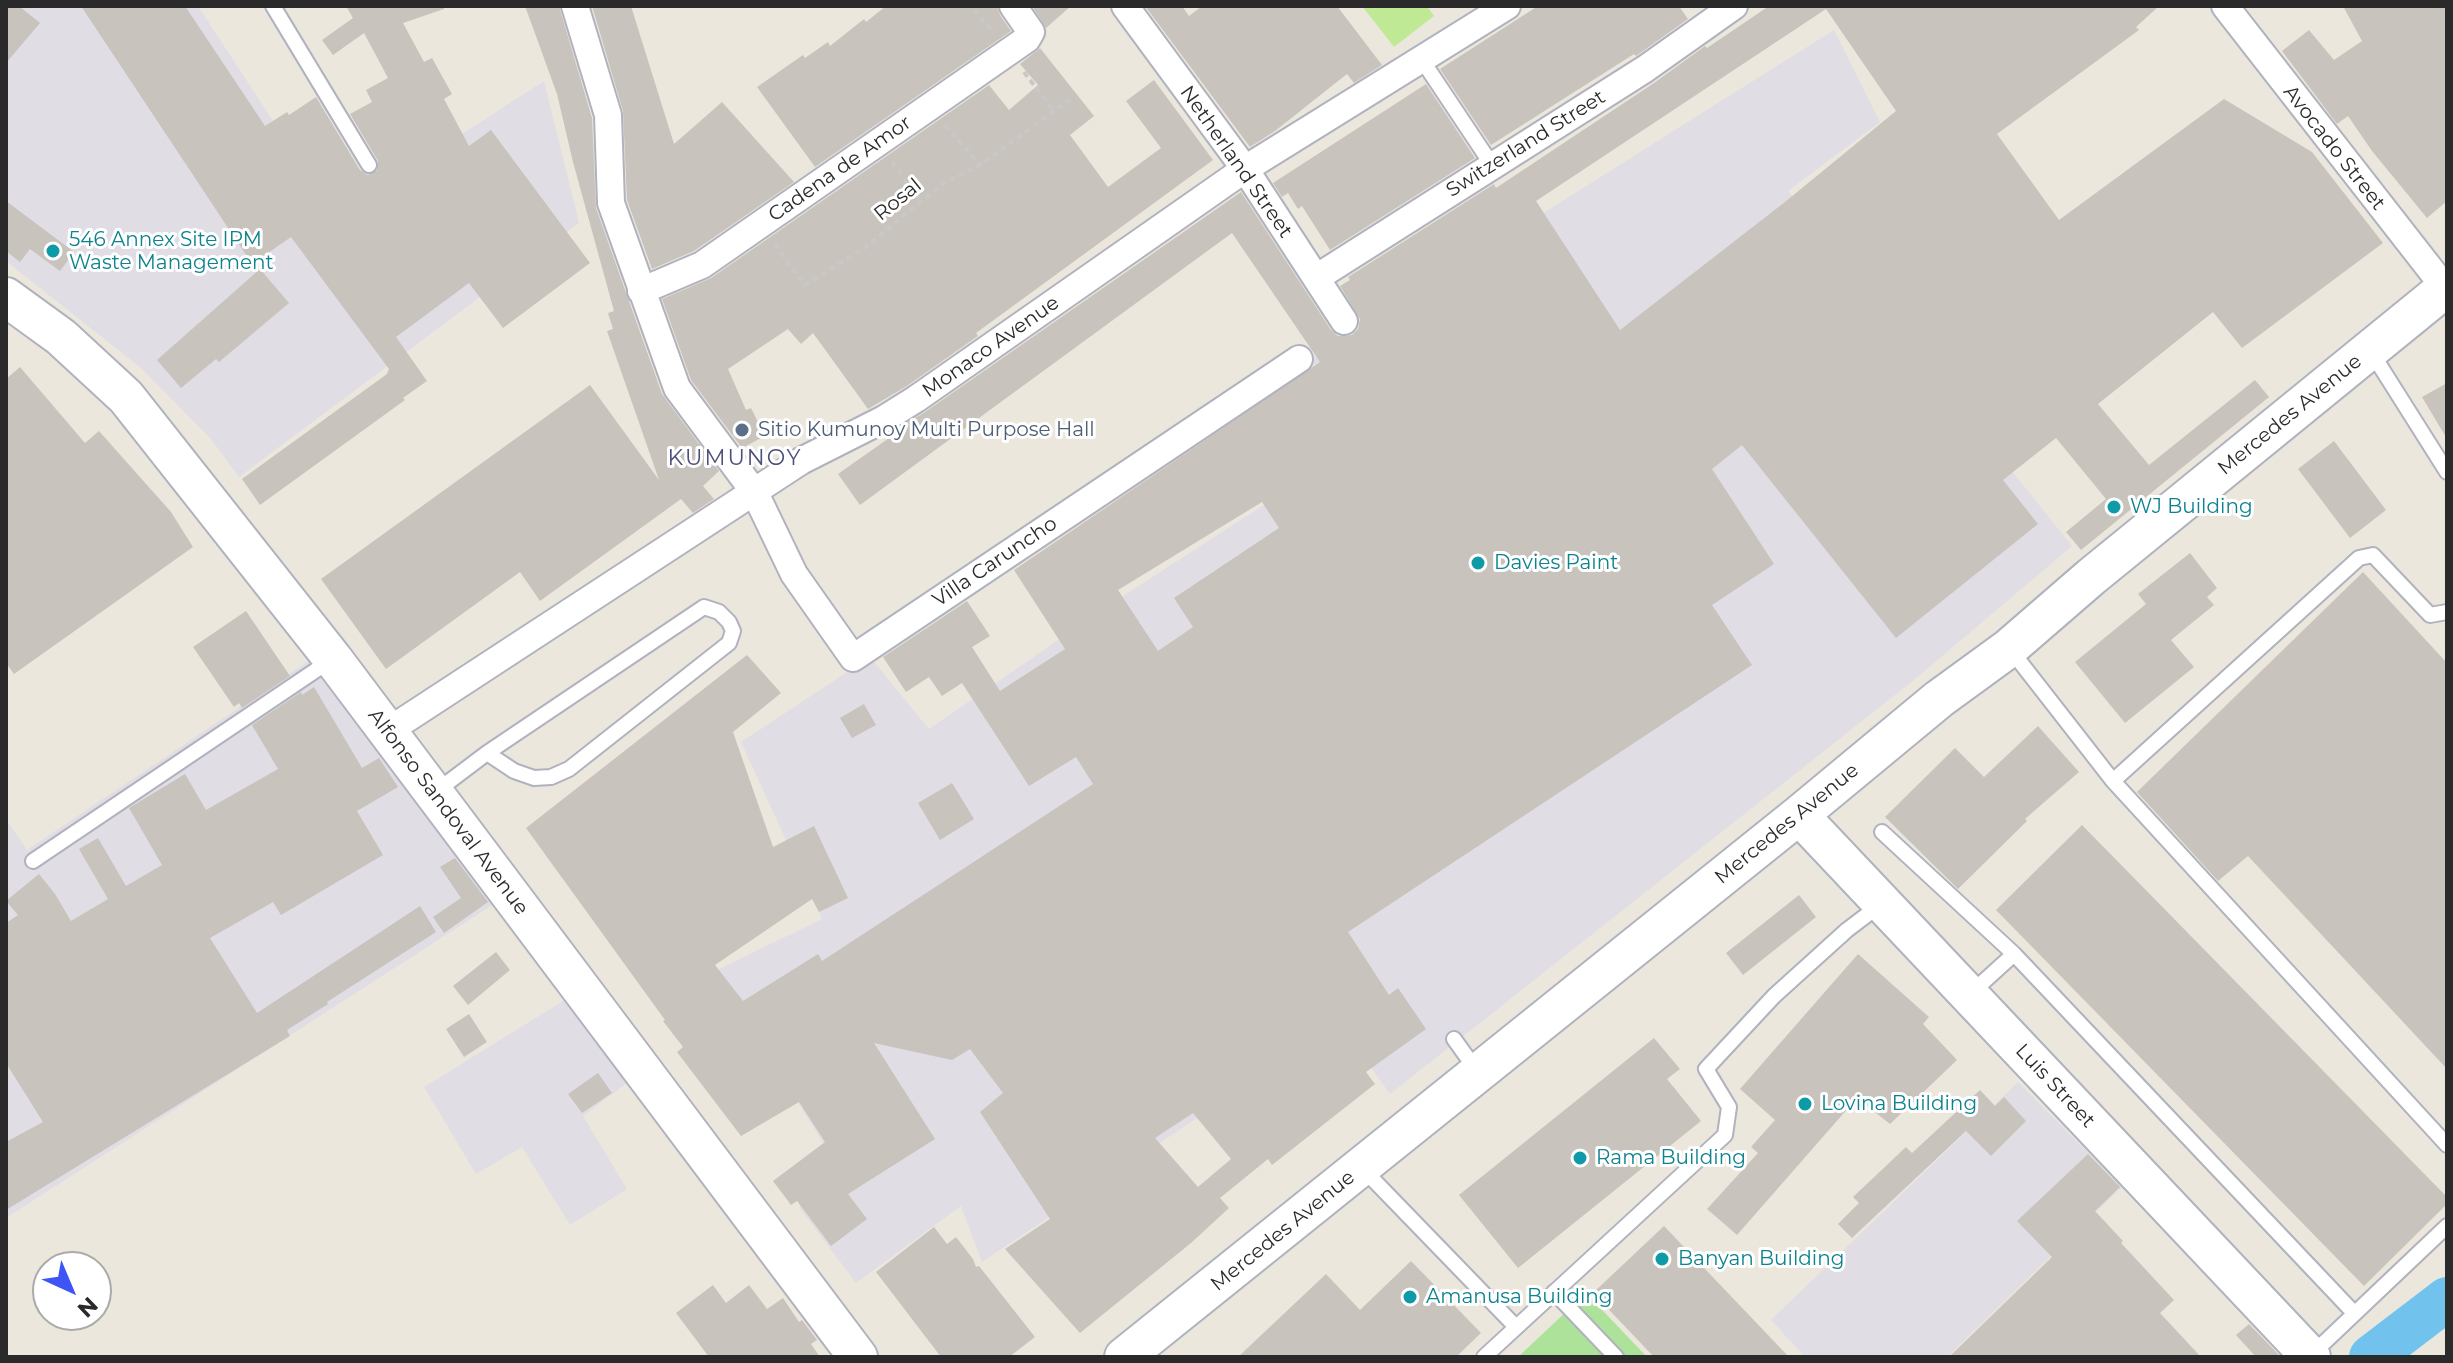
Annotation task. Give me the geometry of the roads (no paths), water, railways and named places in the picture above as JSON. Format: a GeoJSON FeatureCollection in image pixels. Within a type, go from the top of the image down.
{"type":"FeatureCollection","features":[{"type":"Feature","properties":{"kind":"main road","name":"Mercedes Avenue"},"geometry":{"type":"LineString","coordinates":[[1124,1357],[1939,699],[2009,648],[2091,577],[2446,288]]}},
{"type":"Feature","properties":{"kind":"main road","name":"Alfonso Sandoval Avenue"},"geometry":{"type":"LineString","coordinates":[[6,297],[61,337],[126,397],[388,731],[858,1357]]}},
{"type":"Feature","properties":{"kind":"main road","name":"Luis Street"},"geometry":{"type":"LineString","coordinates":[[1799,815],[2310,1357]]}},
{"type":"Feature","properties":{"kind":"street"},"geometry":{"type":"LineString","coordinates":[[575,6],[608,115],[611,203],[641,291],[677,388],[755,493]]}},
{"type":"Feature","properties":{"kind":"street","name":"Cadena de Amor"},"geometry":{"type":"LineString","coordinates":[[641,291],[702,265],[1027,39],[1031,34],[1013,6]]}},
{"type":"Feature","properties":{"kind":"street","name":"Netherland Street"},"geometry":{"type":"LineString","coordinates":[[1125,6],[1245,169],[1344,321]]}},
{"type":"Feature","properties":{"kind":"street","name":"Monaco Avenue"},"geometry":{"type":"LineString","coordinates":[[388,731],[801,461],[884,419],[916,399],[1245,169],[1507,6]]}},
{"type":"Feature","properties":{"kind":"street","name":"Switzerland Street"},"geometry":{"type":"LineString","coordinates":[[1316,278],[1645,69],[1734,6]]}},
{"type":"Feature","properties":{"kind":"street","name":"Avocado Street"},"geometry":{"type":"LineString","coordinates":[[2225,6],[2446,288]]}},
{"type":"Feature","properties":{"kind":"street","name":"Villa Caruncho"},"geometry":{"type":"LineString","coordinates":[[755,493],[794,574],[853,658],[1299,359]]}},
{"type":"Feature","properties":{"kind":"lane"},"geometry":{"type":"LineString","coordinates":[[273,6],[369,165]]}},
{"type":"Feature","properties":{"kind":"lane"},"geometry":{"type":"LineString","coordinates":[[1422,60],[1492,165]]}},
{"type":"Feature","properties":{"kind":"lane"},"geometry":{"type":"LineString","coordinates":[[2370,350],[2447,472]]}},
{"type":"Feature","properties":{"kind":"lane"},"geometry":{"type":"LineString","coordinates":[[2113,781],[2359,558],[2373,555],[2430,615],[2447,612]]}},
{"type":"Feature","properties":{"kind":"lane"},"geometry":{"type":"LineString","coordinates":[[434,793],[487,753],[704,607],[719,612],[729,622],[733,631],[729,643],[569,769],[551,777],[534,778],[514,771],[487,753]]}},
{"type":"Feature","properties":{"kind":"lane"},"geometry":{"type":"LineString","coordinates":[[2009,648],[2113,781],[2447,1145]]}},
{"type":"Feature","properties":{"kind":"lane"},"geometry":{"type":"LineString","coordinates":[[33,861],[333,659]]}},
{"type":"Feature","properties":{"kind":"lane"},"geometry":{"type":"LineString","coordinates":[[1882,832],[2014,954],[2354,1313]]}},
{"type":"Feature","properties":{"kind":"lane"},"geometry":{"type":"LineString","coordinates":[[1484,1357],[1725,1135],[1729,1107],[1706,1069],[1774,996],[1882,903]]}},
{"type":"Feature","properties":{"kind":"lane"},"geometry":{"type":"LineString","coordinates":[[1969,994],[2014,954]]}},
{"type":"Feature","properties":{"kind":"lane"},"geometry":{"type":"LineString","coordinates":[[1454,1039],[1478,1073]]}},
{"type":"Feature","properties":{"kind":"lane"},"geometry":{"type":"LineString","coordinates":[[1362,1167],[1516,1327]]}},
{"type":"Feature","properties":{"kind":"lane"},"geometry":{"type":"LineString","coordinates":[[2310,1357],[2447,1226]]}},
{"type":"Feature","properties":{"kind":"lane"},"geometry":{"type":"LineString","coordinates":[[1554,1292],[1616,1357]]}},
{"type":"Feature","properties":{"kind":"waterway"},"geometry":{"type":"LineString","coordinates":[[2371,1357],[2447,1299]]}},
{"type":"Feature","properties":{"kind":"place","name":"546 Annex Site IPM Waste Management"},"geometry":{"type":"Point","coordinates":[53,251]}},
{"type":"Feature","properties":{"kind":"place","name":"Sitio Kumunoy Multi Purpose Hall"},"geometry":{"type":"Point","coordinates":[742,430]}},
{"type":"Feature","properties":{"kind":"place","name":"WJ Building"},"geometry":{"type":"Point","coordinates":[2114,507]}},
{"type":"Feature","properties":{"kind":"place","name":"Davies Paint"},"geometry":{"type":"Point","coordinates":[1478,563]}},
{"type":"Feature","properties":{"kind":"place","name":"Lovina Building"},"geometry":{"type":"Point","coordinates":[1805,1104]}},
{"type":"Feature","properties":{"kind":"place","name":"Rama Building"},"geometry":{"type":"Point","coordinates":[1580,1158]}},
{"type":"Feature","properties":{"kind":"place","name":"Banyan Building"},"geometry":{"type":"Point","coordinates":[1662,1259]}},
{"type":"Feature","properties":{"kind":"place","name":"Amanusa Building"},"geometry":{"type":"Point","coordinates":[1410,1297]}},
{"type":"Feature","properties":{"kind":"district","name":"KUMUNOY"},"geometry":{"type":"Point","coordinates":[735,459]}}]}
